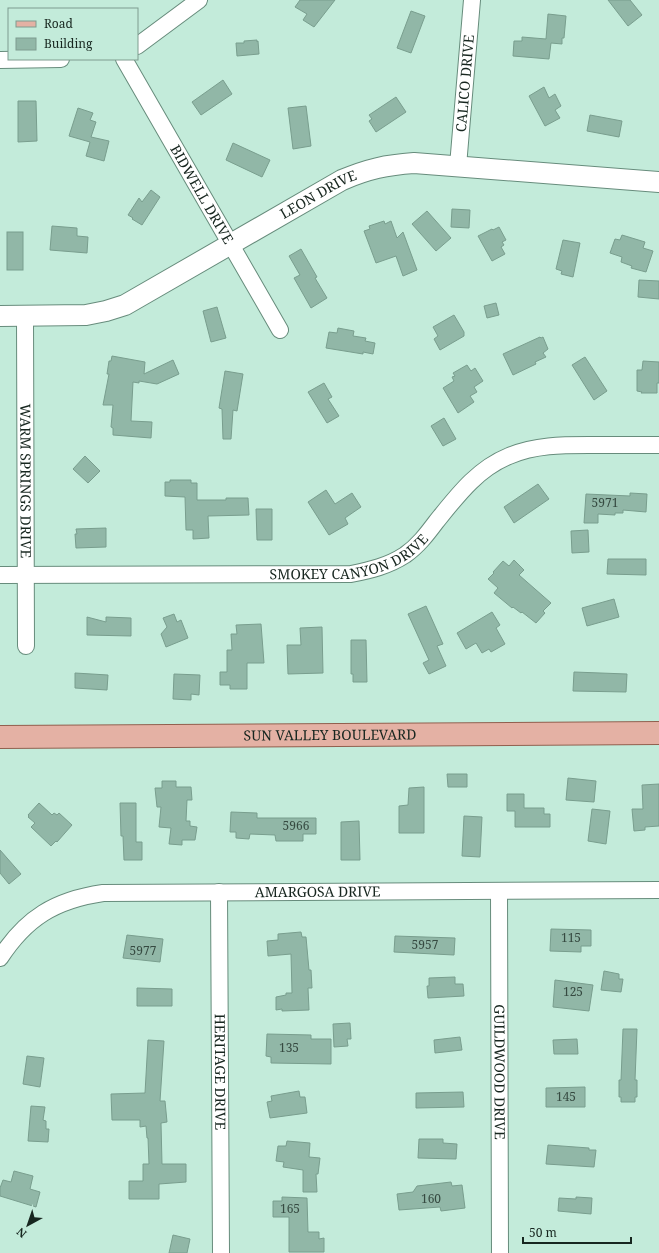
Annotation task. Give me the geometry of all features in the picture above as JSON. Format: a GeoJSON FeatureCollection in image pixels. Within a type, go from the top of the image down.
{"type":"FeatureCollection","features":[{"type":"Feature","properties":{"kind":"main road","name":"SUN VALLEY BOULEVARD"},"geometry":{"type":"LineString","coordinates":[[0,737],[659,733]]}},
{"type":"Feature","properties":{"kind":"street"},"geometry":{"type":"LineString","coordinates":[[138,45],[199,0]]}},
{"type":"Feature","properties":{"kind":"street","name":"CALICO DRIVE"},"geometry":{"type":"LineString","coordinates":[[458,166],[472,0]]}},
{"type":"Feature","properties":{"kind":"street","name":"BIDWELL DRIVE"},"geometry":{"type":"LineString","coordinates":[[125,60],[280,330]]}},
{"type":"Feature","properties":{"kind":"street","name":"LEON DRIVE"},"geometry":{"type":"LineString","coordinates":[[0,316],[86,315],[125,305],[342,180],[366,170],[391,164],[414,163],[659,182]]}},
{"type":"Feature","properties":{"kind":"street","name":"WARM SPRINGS DRIVE"},"geometry":{"type":"LineString","coordinates":[[25,316],[26,646]]}},
{"type":"Feature","properties":{"kind":"street","name":"SMOKEY CANYON DRIVE"},"geometry":{"type":"LineString","coordinates":[[0,575],[343,574],[370,571],[389,564],[406,554],[421,541],[470,482],[487,468],[508,456],[528,449],[549,446],[659,445]]}},
{"type":"Feature","properties":{"kind":"street","name":"AMARGOSA DRIVE"},"geometry":{"type":"LineString","coordinates":[[0,958],[10,943],[26,926],[44,912],[64,902],[84,896],[103,893],[659,890]]}},
{"type":"Feature","properties":{"kind":"street","name":"GUILDWOOD DRIVE"},"geometry":{"type":"LineString","coordinates":[[498,891],[500,1253]]}},
{"type":"Feature","properties":{"kind":"street","name":"HERITAGE DRIVE"},"geometry":{"type":"LineString","coordinates":[[219,892],[221,1253]]}},
{"type":"Feature","properties":{"kind":"building"},"geometry":{"type":"Polygon","coordinates":[[[300,0],[335,0],[314,27],[303,20],[307,14],[295,7],[300,0]]]}},
{"type":"Feature","properties":{"kind":"building"},"geometry":{"type":"Polygon","coordinates":[[[608,0],[630,0],[642,15],[628,26],[608,0]]]}},
{"type":"Feature","properties":{"kind":"building"},"geometry":{"type":"Polygon","coordinates":[[[411,11],[425,16],[411,53],[397,48],[411,11]]]}},
{"type":"Feature","properties":{"kind":"building"},"geometry":{"type":"Polygon","coordinates":[[[548,14],[566,16],[562,44],[551,43],[549,59],[513,56],[514,41],[522,41],[522,37],[546,39],[548,14]]]}},
{"type":"Feature","properties":{"kind":"building"},"geometry":{"type":"Polygon","coordinates":[[[257,40],[259,54],[237,56],[236,43],[257,40]]]}},
{"type":"Feature","properties":{"kind":"building"},"geometry":{"type":"Polygon","coordinates":[[[223,80],[232,94],[201,115],[192,102],[223,80]]]}},
{"type":"Feature","properties":{"kind":"building"},"geometry":{"type":"Polygon","coordinates":[[[544,87],[549,98],[555,94],[561,106],[555,110],[560,118],[545,126],[529,96],[544,87]]]}},
{"type":"Feature","properties":{"kind":"building"},"geometry":{"type":"Polygon","coordinates":[[[396,97],[406,112],[376,132],[369,121],[372,119],[369,115],[396,97]]]}},
{"type":"Feature","properties":{"kind":"building"},"geometry":{"type":"Polygon","coordinates":[[[18,101],[36,101],[37,141],[18,142],[18,101]]]}},
{"type":"Feature","properties":{"kind":"building"},"geometry":{"type":"Polygon","coordinates":[[[306,106],[311,146],[293,149],[288,108],[306,106]]]}},
{"type":"Feature","properties":{"kind":"building"},"geometry":{"type":"Polygon","coordinates":[[[78,108],[93,113],[90,120],[96,122],[91,137],[109,141],[104,161],[86,156],[90,142],[69,136],[78,108]]]}},
{"type":"Feature","properties":{"kind":"building"},"geometry":{"type":"Polygon","coordinates":[[[590,115],[622,121],[619,137],[587,131],[590,115]]]}},
{"type":"Feature","properties":{"kind":"building"},"geometry":{"type":"Polygon","coordinates":[[[233,143],[270,160],[262,177],[226,160],[233,143]]]}},
{"type":"Feature","properties":{"kind":"building"},"geometry":{"type":"Polygon","coordinates":[[[151,190],[160,197],[142,225],[128,215],[139,198],[142,202],[151,190]]]}},
{"type":"Feature","properties":{"kind":"building"},"geometry":{"type":"Polygon","coordinates":[[[452,209],[470,210],[469,228],[451,227],[452,209]]]}},
{"type":"Feature","properties":{"kind":"building"},"geometry":{"type":"Polygon","coordinates":[[[427,211],[451,238],[436,251],[412,224],[427,211]]]}},
{"type":"Feature","properties":{"kind":"building"},"geometry":{"type":"Polygon","coordinates":[[[384,221],[385,224],[391,221],[397,238],[403,232],[417,270],[403,276],[396,256],[376,263],[364,231],[370,229],[369,226],[384,221]]]}},
{"type":"Feature","properties":{"kind":"building"},"geometry":{"type":"Polygon","coordinates":[[[52,226],[77,228],[77,236],[88,237],[87,253],[50,250],[52,226]]]}},
{"type":"Feature","properties":{"kind":"building"},"geometry":{"type":"Polygon","coordinates":[[[499,227],[506,240],[502,242],[504,245],[501,247],[505,254],[492,261],[478,236],[499,227]]]}},
{"type":"Feature","properties":{"kind":"building"},"geometry":{"type":"Polygon","coordinates":[[[7,232],[23,232],[23,270],[7,270],[7,232]]]}},
{"type":"Feature","properties":{"kind":"building"},"geometry":{"type":"Polygon","coordinates":[[[622,235],[645,242],[643,248],[653,251],[646,272],[631,268],[632,266],[621,262],[622,257],[610,253],[615,239],[620,240],[622,235]]]}},
{"type":"Feature","properties":{"kind":"building"},"geometry":{"type":"Polygon","coordinates":[[[563,240],[580,243],[573,277],[561,274],[562,271],[556,269],[563,240]]]}},
{"type":"Feature","properties":{"kind":"building"},"geometry":{"type":"Polygon","coordinates":[[[301,249],[317,277],[315,278],[327,298],[311,308],[294,278],[300,275],[289,256],[301,249]]]}},
{"type":"Feature","properties":{"kind":"building"},"geometry":{"type":"Polygon","coordinates":[[[639,280],[659,281],[659,299],[638,297],[639,280]]]}},
{"type":"Feature","properties":{"kind":"building"},"geometry":{"type":"Polygon","coordinates":[[[496,303],[499,315],[487,318],[484,306],[496,303]]]}},
{"type":"Feature","properties":{"kind":"building"},"geometry":{"type":"Polygon","coordinates":[[[217,307],[226,338],[211,342],[203,311],[217,307]]]}},
{"type":"Feature","properties":{"kind":"building"},"geometry":{"type":"Polygon","coordinates":[[[454,315],[464,332],[464,336],[440,350],[434,339],[438,336],[433,327],[454,315]]]}},
{"type":"Feature","properties":{"kind":"building"},"geometry":{"type":"Polygon","coordinates":[[[338,328],[354,331],[353,336],[366,338],[365,341],[375,343],[373,354],[363,352],[363,354],[326,348],[329,332],[337,333],[338,328]]]}},
{"type":"Feature","properties":{"kind":"building"},"geometry":{"type":"Polygon","coordinates":[[[543,337],[548,349],[543,353],[546,357],[535,362],[536,364],[513,375],[503,354],[543,337]]]}},
{"type":"Feature","properties":{"kind":"building"},"geometry":{"type":"Polygon","coordinates":[[[112,356],[145,362],[144,374],[173,360],[179,374],[157,384],[139,381],[139,383],[133,382],[131,421],[152,422],[151,438],[113,435],[113,428],[111,427],[113,405],[103,405],[109,374],[107,374],[109,361],[111,361],[112,356]]]}},
{"type":"Feature","properties":{"kind":"building"},"geometry":{"type":"Polygon","coordinates":[[[585,357],[607,391],[594,400],[572,365],[585,357]]]}},
{"type":"Feature","properties":{"kind":"building"},"geometry":{"type":"Polygon","coordinates":[[[643,361],[659,362],[659,383],[657,383],[657,393],[641,393],[642,392],[637,391],[637,370],[642,370],[643,361]]]}},
{"type":"Feature","properties":{"kind":"building"},"geometry":{"type":"Polygon","coordinates":[[[467,365],[471,371],[475,368],[483,381],[474,387],[477,392],[470,396],[474,402],[458,413],[443,388],[454,381],[452,377],[455,376],[453,373],[467,365]]]}},
{"type":"Feature","properties":{"kind":"building"},"geometry":{"type":"Polygon","coordinates":[[[225,371],[243,374],[237,411],[233,410],[231,439],[223,439],[222,409],[219,408],[225,371]]]}},
{"type":"Feature","properties":{"kind":"building"},"geometry":{"type":"Polygon","coordinates":[[[324,383],[332,397],[328,399],[339,416],[327,423],[308,392],[324,383]]]}},
{"type":"Feature","properties":{"kind":"building"},"geometry":{"type":"Polygon","coordinates":[[[444,418],[456,439],[443,446],[431,426],[444,418]]]}},
{"type":"Feature","properties":{"kind":"building"},"geometry":{"type":"Polygon","coordinates":[[[85,456],[100,471],[88,483],[73,469],[85,456]]]}},
{"type":"Feature","properties":{"kind":"building"},"geometry":{"type":"Polygon","coordinates":[[[170,480],[191,480],[191,483],[197,483],[197,500],[248,498],[249,515],[208,516],[209,538],[193,539],[193,530],[186,530],[185,497],[165,496],[165,482],[170,482],[170,480]]]}},
{"type":"Feature","properties":{"kind":"building"},"geometry":{"type":"Polygon","coordinates":[[[538,484],[549,499],[514,523],[504,507],[538,484]]]}},
{"type":"Feature","properties":{"kind":"building"},"geometry":{"type":"Polygon","coordinates":[[[326,490],[335,504],[352,493],[361,507],[345,518],[348,524],[329,535],[308,502],[326,490]]]}},
{"type":"Feature","properties":{"kind":"building"},"geometry":{"type":"Polygon","coordinates":[[[630,493],[647,494],[646,512],[623,510],[623,513],[615,513],[615,515],[598,514],[598,523],[584,523],[586,494],[630,496],[630,493]]]}},
{"type":"Feature","properties":{"kind":"building"},"geometry":{"type":"Polygon","coordinates":[[[256,509],[272,509],[272,540],[257,540],[256,509]]]}},
{"type":"Feature","properties":{"kind":"building"},"geometry":{"type":"Polygon","coordinates":[[[106,528],[106,547],[76,548],[76,529],[106,528]]]}},
{"type":"Feature","properties":{"kind":"building"},"geometry":{"type":"Polygon","coordinates":[[[588,530],[589,552],[572,553],[571,531],[588,530]]]}},
{"type":"Feature","properties":{"kind":"building"},"geometry":{"type":"Polygon","coordinates":[[[608,559],[646,559],[646,575],[607,574],[608,559]]]}},
{"type":"Feature","properties":{"kind":"building"},"geometry":{"type":"Polygon","coordinates":[[[514,560],[524,570],[519,575],[551,603],[543,611],[545,613],[536,623],[522,612],[521,613],[513,607],[512,608],[494,593],[498,588],[488,579],[503,561],[509,566],[514,560]]]}},
{"type":"Feature","properties":{"kind":"building"},"geometry":{"type":"Polygon","coordinates":[[[614,599],[619,617],[587,626],[582,608],[614,599]]]}},
{"type":"Feature","properties":{"kind":"building"},"geometry":{"type":"Polygon","coordinates":[[[426,606],[443,644],[437,646],[446,666],[429,674],[423,663],[429,660],[408,614],[426,606]]]}},
{"type":"Feature","properties":{"kind":"building"},"geometry":{"type":"Polygon","coordinates":[[[492,612],[500,625],[496,628],[505,644],[491,652],[489,649],[482,653],[476,643],[466,649],[457,633],[492,612]]]}},
{"type":"Feature","properties":{"kind":"building"},"geometry":{"type":"Polygon","coordinates":[[[174,614],[177,622],[181,620],[188,638],[166,647],[161,634],[167,627],[163,618],[174,614]]]}},
{"type":"Feature","properties":{"kind":"building"},"geometry":{"type":"Polygon","coordinates":[[[87,617],[106,622],[106,617],[131,618],[131,636],[87,635],[87,617]]]}},
{"type":"Feature","properties":{"kind":"building"},"geometry":{"type":"Polygon","coordinates":[[[261,624],[264,663],[247,663],[247,689],[230,689],[230,685],[220,685],[220,672],[227,672],[227,650],[232,650],[231,634],[237,634],[236,625],[261,624]]]}},
{"type":"Feature","properties":{"kind":"building"},"geometry":{"type":"Polygon","coordinates":[[[322,627],[323,673],[288,674],[287,645],[301,645],[300,628],[322,627]]]}},
{"type":"Feature","properties":{"kind":"building"},"geometry":{"type":"Polygon","coordinates":[[[351,640],[366,640],[367,682],[353,682],[353,674],[351,674],[351,640]]]}},
{"type":"Feature","properties":{"kind":"building"},"geometry":{"type":"Polygon","coordinates":[[[574,672],[627,674],[626,692],[573,691],[574,672]]]}},
{"type":"Feature","properties":{"kind":"building"},"geometry":{"type":"Polygon","coordinates":[[[75,673],[108,675],[107,690],[75,688],[75,673]]]}},
{"type":"Feature","properties":{"kind":"building"},"geometry":{"type":"Polygon","coordinates":[[[174,674],[200,675],[199,695],[191,694],[191,700],[173,699],[174,674]]]}},
{"type":"Feature","properties":{"kind":"building"},"geometry":{"type":"Polygon","coordinates":[[[447,774],[467,774],[467,787],[448,787],[447,774]]]}},
{"type":"Feature","properties":{"kind":"building"},"geometry":{"type":"Polygon","coordinates":[[[568,778],[596,781],[594,802],[566,800],[568,778]]]}},
{"type":"Feature","properties":{"kind":"building"},"geometry":{"type":"Polygon","coordinates":[[[162,781],[176,781],[176,787],[191,787],[192,800],[187,800],[186,821],[190,821],[190,826],[197,827],[195,840],[182,840],[182,845],[169,844],[171,828],[159,827],[161,807],[157,807],[155,788],[162,788],[162,781]]]}},
{"type":"Feature","properties":{"kind":"building"},"geometry":{"type":"Polygon","coordinates":[[[659,784],[659,826],[645,827],[645,830],[634,831],[632,809],[643,809],[642,785],[659,784]]]}},
{"type":"Feature","properties":{"kind":"building"},"geometry":{"type":"Polygon","coordinates":[[[424,787],[424,833],[399,833],[399,806],[408,805],[409,788],[424,787]]]}},
{"type":"Feature","properties":{"kind":"building"},"geometry":{"type":"Polygon","coordinates":[[[507,794],[524,794],[524,808],[544,808],[544,814],[550,814],[550,827],[515,827],[515,811],[507,811],[507,794]]]}},
{"type":"Feature","properties":{"kind":"building"},"geometry":{"type":"Polygon","coordinates":[[[39,803],[52,815],[54,813],[57,815],[59,813],[72,825],[57,842],[56,841],[51,846],[31,827],[35,823],[28,817],[28,815],[39,803]]]}},
{"type":"Feature","properties":{"kind":"building"},"geometry":{"type":"Polygon","coordinates":[[[120,803],[136,803],[136,842],[142,842],[142,860],[124,860],[123,836],[121,836],[120,803]]]}},
{"type":"Feature","properties":{"kind":"building"},"geometry":{"type":"Polygon","coordinates":[[[592,809],[610,811],[606,844],[588,841],[592,809]]]}},
{"type":"Feature","properties":{"kind":"building"},"geometry":{"type":"Polygon","coordinates":[[[231,812],[257,813],[257,818],[316,818],[316,834],[303,834],[303,841],[276,841],[275,835],[250,834],[249,839],[236,838],[236,832],[230,832],[231,812]]]}},
{"type":"Feature","properties":{"kind":"building"},"geometry":{"type":"Polygon","coordinates":[[[464,816],[482,817],[480,857],[462,856],[464,816]]]}},
{"type":"Feature","properties":{"kind":"building"},"geometry":{"type":"Polygon","coordinates":[[[359,821],[360,860],[341,860],[341,822],[359,821]]]}},
{"type":"Feature","properties":{"kind":"building"},"geometry":{"type":"Polygon","coordinates":[[[0,850],[21,874],[9,884],[0,873],[0,850]]]}},
{"type":"Feature","properties":{"kind":"building"},"geometry":{"type":"Polygon","coordinates":[[[551,929],[591,930],[591,946],[581,946],[581,952],[550,951],[551,929]]]}},
{"type":"Feature","properties":{"kind":"building"},"geometry":{"type":"Polygon","coordinates":[[[301,932],[302,937],[306,937],[309,970],[311,970],[312,988],[308,988],[309,1010],[276,1010],[276,997],[286,995],[286,993],[292,993],[291,954],[268,956],[267,941],[278,940],[278,934],[301,932]]]}},
{"type":"Feature","properties":{"kind":"building"},"geometry":{"type":"Polygon","coordinates":[[[127,935],[163,939],[160,962],[123,958],[127,935]]]}},
{"type":"Feature","properties":{"kind":"building"},"geometry":{"type":"Polygon","coordinates":[[[395,936],[455,938],[454,955],[394,952],[395,936]]]}},
{"type":"Feature","properties":{"kind":"building"},"geometry":{"type":"Polygon","coordinates":[[[604,971],[619,974],[619,979],[623,979],[621,992],[601,990],[604,971]]]}},
{"type":"Feature","properties":{"kind":"building"},"geometry":{"type":"Polygon","coordinates":[[[455,977],[455,984],[463,984],[464,996],[428,998],[427,986],[429,986],[429,978],[455,977]]]}},
{"type":"Feature","properties":{"kind":"building"},"geometry":{"type":"Polygon","coordinates":[[[555,980],[593,985],[589,1011],[553,1007],[555,980]]]}},
{"type":"Feature","properties":{"kind":"building"},"geometry":{"type":"Polygon","coordinates":[[[137,988],[172,989],[172,1006],[137,1006],[137,988]]]}},
{"type":"Feature","properties":{"kind":"building"},"geometry":{"type":"Polygon","coordinates":[[[350,1023],[351,1039],[347,1039],[348,1046],[334,1047],[333,1024],[350,1023]]]}},
{"type":"Feature","properties":{"kind":"building"},"geometry":{"type":"Polygon","coordinates":[[[623,1029],[637,1029],[635,1080],[637,1080],[637,1097],[635,1097],[635,1102],[621,1102],[621,1097],[619,1097],[623,1029]]]}},
{"type":"Feature","properties":{"kind":"building"},"geometry":{"type":"Polygon","coordinates":[[[267,1034],[311,1035],[311,1039],[331,1039],[331,1064],[271,1063],[271,1057],[266,1056],[267,1034]]]}},
{"type":"Feature","properties":{"kind":"building"},"geometry":{"type":"Polygon","coordinates":[[[460,1037],[462,1050],[435,1053],[434,1040],[460,1037]]]}},
{"type":"Feature","properties":{"kind":"building"},"geometry":{"type":"Polygon","coordinates":[[[577,1039],[578,1054],[554,1054],[553,1040],[577,1039]]]}},
{"type":"Feature","properties":{"kind":"building"},"geometry":{"type":"Polygon","coordinates":[[[148,1040],[164,1041],[160,1101],[165,1101],[167,1122],[161,1123],[162,1164],[186,1164],[186,1182],[159,1184],[159,1199],[129,1199],[129,1181],[143,1181],[143,1164],[149,1164],[146,1126],[140,1127],[140,1120],[112,1120],[111,1094],[145,1093],[148,1040]]]}},
{"type":"Feature","properties":{"kind":"building"},"geometry":{"type":"Polygon","coordinates":[[[27,1056],[44,1058],[40,1087],[23,1084],[27,1056]]]}},
{"type":"Feature","properties":{"kind":"building"},"geometry":{"type":"Polygon","coordinates":[[[585,1087],[585,1107],[546,1107],[546,1088],[585,1087]]]}},
{"type":"Feature","properties":{"kind":"building"},"geometry":{"type":"Polygon","coordinates":[[[299,1091],[300,1097],[305,1097],[307,1113],[270,1118],[267,1102],[272,1101],[271,1096],[299,1091]]]}},
{"type":"Feature","properties":{"kind":"building"},"geometry":{"type":"Polygon","coordinates":[[[463,1092],[464,1107],[416,1108],[416,1093],[463,1092]]]}},
{"type":"Feature","properties":{"kind":"building"},"geometry":{"type":"Polygon","coordinates":[[[31,1106],[45,1107],[43,1120],[46,1121],[46,1129],[49,1129],[48,1142],[28,1141],[31,1106]]]}},
{"type":"Feature","properties":{"kind":"building"},"geometry":{"type":"Polygon","coordinates":[[[419,1139],[443,1139],[443,1143],[457,1144],[456,1159],[418,1158],[419,1139]]]}},
{"type":"Feature","properties":{"kind":"building"},"geometry":{"type":"Polygon","coordinates":[[[287,1141],[310,1143],[309,1157],[320,1158],[318,1174],[316,1174],[317,1192],[303,1192],[303,1170],[283,1167],[284,1162],[276,1161],[278,1146],[286,1146],[287,1141]]]}},
{"type":"Feature","properties":{"kind":"building"},"geometry":{"type":"Polygon","coordinates":[[[548,1145],[589,1148],[589,1150],[596,1150],[594,1167],[546,1164],[548,1145]]]}},
{"type":"Feature","properties":{"kind":"building"},"geometry":{"type":"Polygon","coordinates":[[[14,1171],[33,1176],[30,1189],[40,1192],[36,1207],[0,1196],[0,1188],[3,1180],[11,1182],[14,1171]]]}},
{"type":"Feature","properties":{"kind":"building"},"geometry":{"type":"Polygon","coordinates":[[[451,1182],[452,1186],[462,1185],[465,1208],[441,1211],[440,1207],[399,1210],[397,1194],[413,1192],[417,1186],[451,1182]]]}},
{"type":"Feature","properties":{"kind":"building"},"geometry":{"type":"Polygon","coordinates":[[[282,1197],[307,1198],[308,1232],[319,1232],[319,1239],[324,1238],[324,1252],[289,1252],[289,1217],[273,1217],[273,1201],[282,1201],[282,1197]]]}},
{"type":"Feature","properties":{"kind":"building"},"geometry":{"type":"Polygon","coordinates":[[[576,1197],[592,1198],[591,1214],[558,1211],[559,1198],[576,1199],[576,1197]]]}},
{"type":"Feature","properties":{"kind":"building"},"geometry":{"type":"Polygon","coordinates":[[[173,1235],[190,1239],[187,1253],[169,1253],[173,1235]]]}}]}
